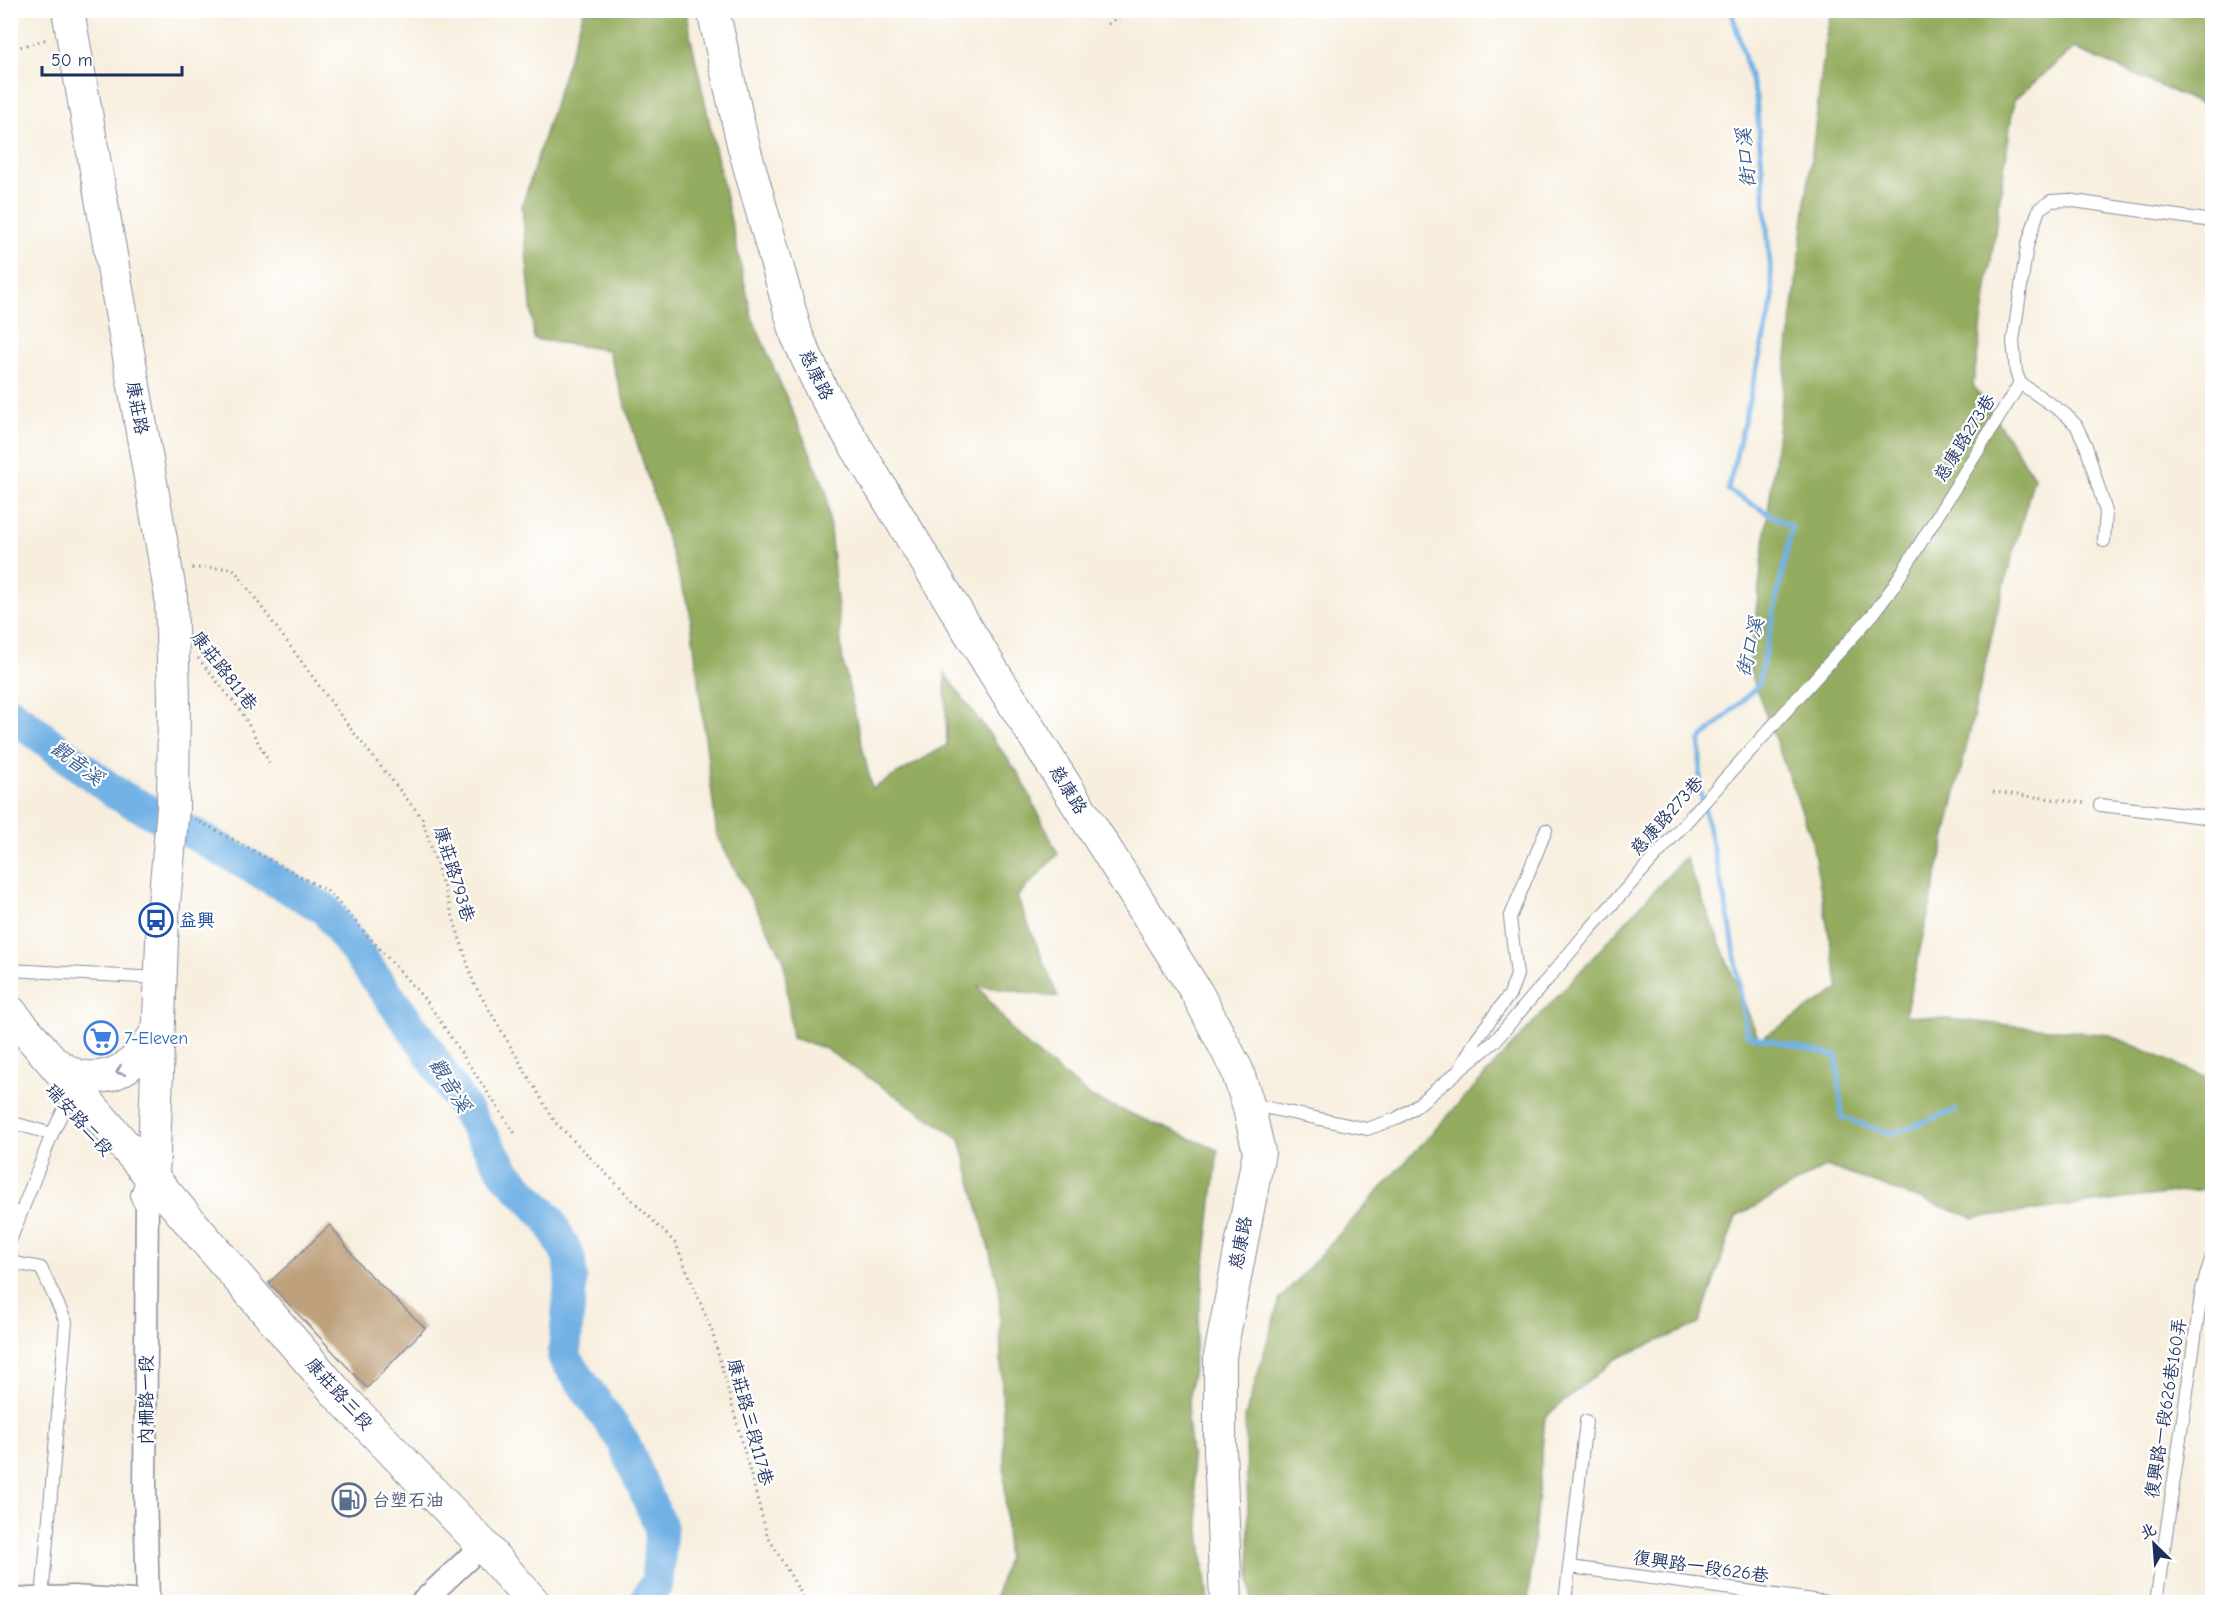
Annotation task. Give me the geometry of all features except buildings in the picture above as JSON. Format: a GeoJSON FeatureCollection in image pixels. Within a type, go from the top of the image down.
{"type":"FeatureCollection","features":[{"type":"Feature","properties":{"kind":"main road","name":"瑞安路二段"},"geometry":{"type":"LineString","coordinates":[[10,1012],[54,1062],[150,1188]]}},
{"type":"Feature","properties":{"kind":"main road","name":"瑞安路二段"},"geometry":{"type":"LineString","coordinates":[[10,1043],[66,1105],[150,1188]]}},
{"type":"Feature","properties":{"kind":"main road","name":"康莊路三段"},"geometry":{"type":"LineString","coordinates":[[150,1188],[337,1393],[475,1550],[533,1602]]}},
{"type":"Feature","properties":{"kind":"main road","name":"康莊路三段"},"geometry":{"type":"LineString","coordinates":[[475,1550],[508,1602]]}},
{"type":"Feature","properties":{"kind":"street","name":"慈康路"},"geometry":{"type":"LineString","coordinates":[[713,10],[743,144],[797,336],[822,391],[993,671],[1197,993],[1237,1070],[1248,1104],[1259,1152],[1220,1356],[1220,1449],[1226,1602]]}},
{"type":"Feature","properties":{"kind":"street","name":"康莊路"},"geometry":{"type":"LineString","coordinates":[[70,21],[171,597],[174,697],[173,807],[160,978]]}},
{"type":"Feature","properties":{"kind":"street"},"geometry":{"type":"LineString","coordinates":[[150,1188],[160,978]]}},
{"type":"Feature","properties":{"kind":"street"},"geometry":{"type":"LineString","coordinates":[[54,1062],[77,1076],[105,1077],[129,1067],[147,1048],[158,1029]]}},
{"type":"Feature","properties":{"kind":"street","name":"內柵路一段"},"geometry":{"type":"LineString","coordinates":[[148,1602],[145,1490],[150,1188]]}},
{"type":"Feature","properties":{"kind":"street"},"geometry":{"type":"LineString","coordinates":[[422,1602],[475,1550]]}},
{"type":"Feature","properties":{"kind":"street"},"geometry":{"type":"LineString","coordinates":[[10,1600],[73,1597],[148,1602]]}},
{"type":"Feature","properties":{"kind":"lane"},"geometry":{"type":"LineString","coordinates":[[2104,541],[2106,512],[2086,446],[2076,425],[2065,414],[2020,382],[2016,372],[2013,341],[2027,246],[2039,209],[2051,201],[2067,200],[2212,221]]}},
{"type":"Feature","properties":{"kind":"lane","name":"慈康路273巷"},"geometry":{"type":"LineString","coordinates":[[1248,1104],[1367,1129],[1396,1119],[1415,1107],[1495,1041],[1588,930],[1874,613],[1893,587],[2020,382]]}},
{"type":"Feature","properties":{"kind":"lane"},"geometry":{"type":"LineString","coordinates":[[2100,805],[2212,818]]}},
{"type":"Feature","properties":{"kind":"lane"},"geometry":{"type":"LineString","coordinates":[[1458,1072],[1477,1038],[1510,994],[1517,975],[1510,918],[1546,830]]}},
{"type":"Feature","properties":{"kind":"lane"},"geometry":{"type":"LineString","coordinates":[[10,970],[160,978]]}},
{"type":"Feature","properties":{"kind":"lane"},"geometry":{"type":"LineString","coordinates":[[10,1241],[52,1134],[66,1105]]}},
{"type":"Feature","properties":{"kind":"lane"},"geometry":{"type":"LineString","coordinates":[[10,1122],[52,1134]]}},
{"type":"Feature","properties":{"kind":"lane"},"geometry":{"type":"LineString","coordinates":[[10,1255],[14,1263],[40,1268],[66,1322],[42,1598]]}},
{"type":"Feature","properties":{"kind":"lane","name":"復興路一段626巷160弄"},"geometry":{"type":"LineString","coordinates":[[2156,1602],[2202,1289],[2212,1256]]}},
{"type":"Feature","properties":{"kind":"lane"},"geometry":{"type":"LineString","coordinates":[[1565,1602],[1586,1421]]}},
{"type":"Feature","properties":{"kind":"lane","name":"復興路一段626巷"},"geometry":{"type":"LineString","coordinates":[[1570,1567],[1827,1602]]}},
{"type":"Feature","properties":{"kind":"path"},"geometry":{"type":"LineString","coordinates":[[1108,24],[1130,10]]}},
{"type":"Feature","properties":{"kind":"path"},"geometry":{"type":"LineString","coordinates":[[10,52],[70,21]]}},
{"type":"Feature","properties":{"kind":"path","name":"康莊路793巷"},"geometry":{"type":"LineString","coordinates":[[166,569],[233,568],[350,728],[422,818],[474,984],[555,1122],[676,1244]]}},
{"type":"Feature","properties":{"kind":"path","name":"康莊路811巷"},"geometry":{"type":"LineString","coordinates":[[172,626],[241,711],[270,764]]}},
{"type":"Feature","properties":{"kind":"path"},"geometry":{"type":"LineString","coordinates":[[1993,792],[2100,805]]}},
{"type":"Feature","properties":{"kind":"path"},"geometry":{"type":"LineString","coordinates":[[173,807],[329,892],[428,1003],[516,1135]]}},
{"type":"Feature","properties":{"kind":"path","name":"康莊路三段117巷"},"geometry":{"type":"LineString","coordinates":[[676,1244],[712,1331],[767,1536],[806,1602]]}},
{"type":"Feature","properties":{"kind":"green space"},"geometry":{"type":"Polygon","coordinates":[[[584,11],[685,11],[752,317],[826,490],[843,662],[872,789],[947,745],[945,674],[1019,774],[1058,854],[1017,897],[1058,997],[978,986],[1019,1039],[1091,1097],[1218,1150],[1187,1419],[1208,1602],[994,1602],[1007,1558],[999,1287],[960,1139],[824,1048],[792,1038],[784,960],[717,836],[690,612],[608,350],[534,339],[522,206],[584,11]]]}},
{"type":"Feature","properties":{"kind":"green space"},"geometry":{"type":"Polygon","coordinates":[[[1831,11],[2212,11],[2212,109],[2074,48],[2014,100],[1973,385],[2034,477],[1998,608],[1905,1015],[2110,1035],[2212,1080],[2212,1188],[1974,1218],[1826,1166],[1736,1217],[1699,1324],[1615,1359],[1545,1417],[1528,1602],[1251,1602],[1245,1417],[1280,1299],[1685,857],[1759,1040],[1839,989],[1811,836],[1749,669],[1831,11]]]}},
{"type":"Feature","properties":{"kind":"waterway","name":"街口溪"},"geometry":{"type":"LineString","coordinates":[[1731,10],[1756,97],[1773,299],[1728,490],[1792,527],[1758,686],[1700,740],[1700,790],[1731,929],[1747,1035],[1837,1056],[1842,1117],[1891,1134],[1956,1110]]}},
{"type":"Feature","properties":{"kind":"waterway","name":"觀音溪"},"geometry":{"type":"LineString","coordinates":[[10,713],[117,794],[201,838],[325,909],[423,1043],[506,1174],[549,1219],[569,1258],[571,1278],[564,1357],[623,1441],[661,1528],[657,1583],[644,1602]]}},
{"type":"Feature","properties":{"kind":"place","name":"益興"},"geometry":{"type":"Point","coordinates":[156,920]}},
{"type":"Feature","properties":{"kind":"place","name":"7-Eleven"},"geometry":{"type":"Point","coordinates":[101,1038]}},
{"type":"Feature","properties":{"kind":"place","name":"台塑石油"},"geometry":{"type":"Point","coordinates":[349,1500]}}]}
